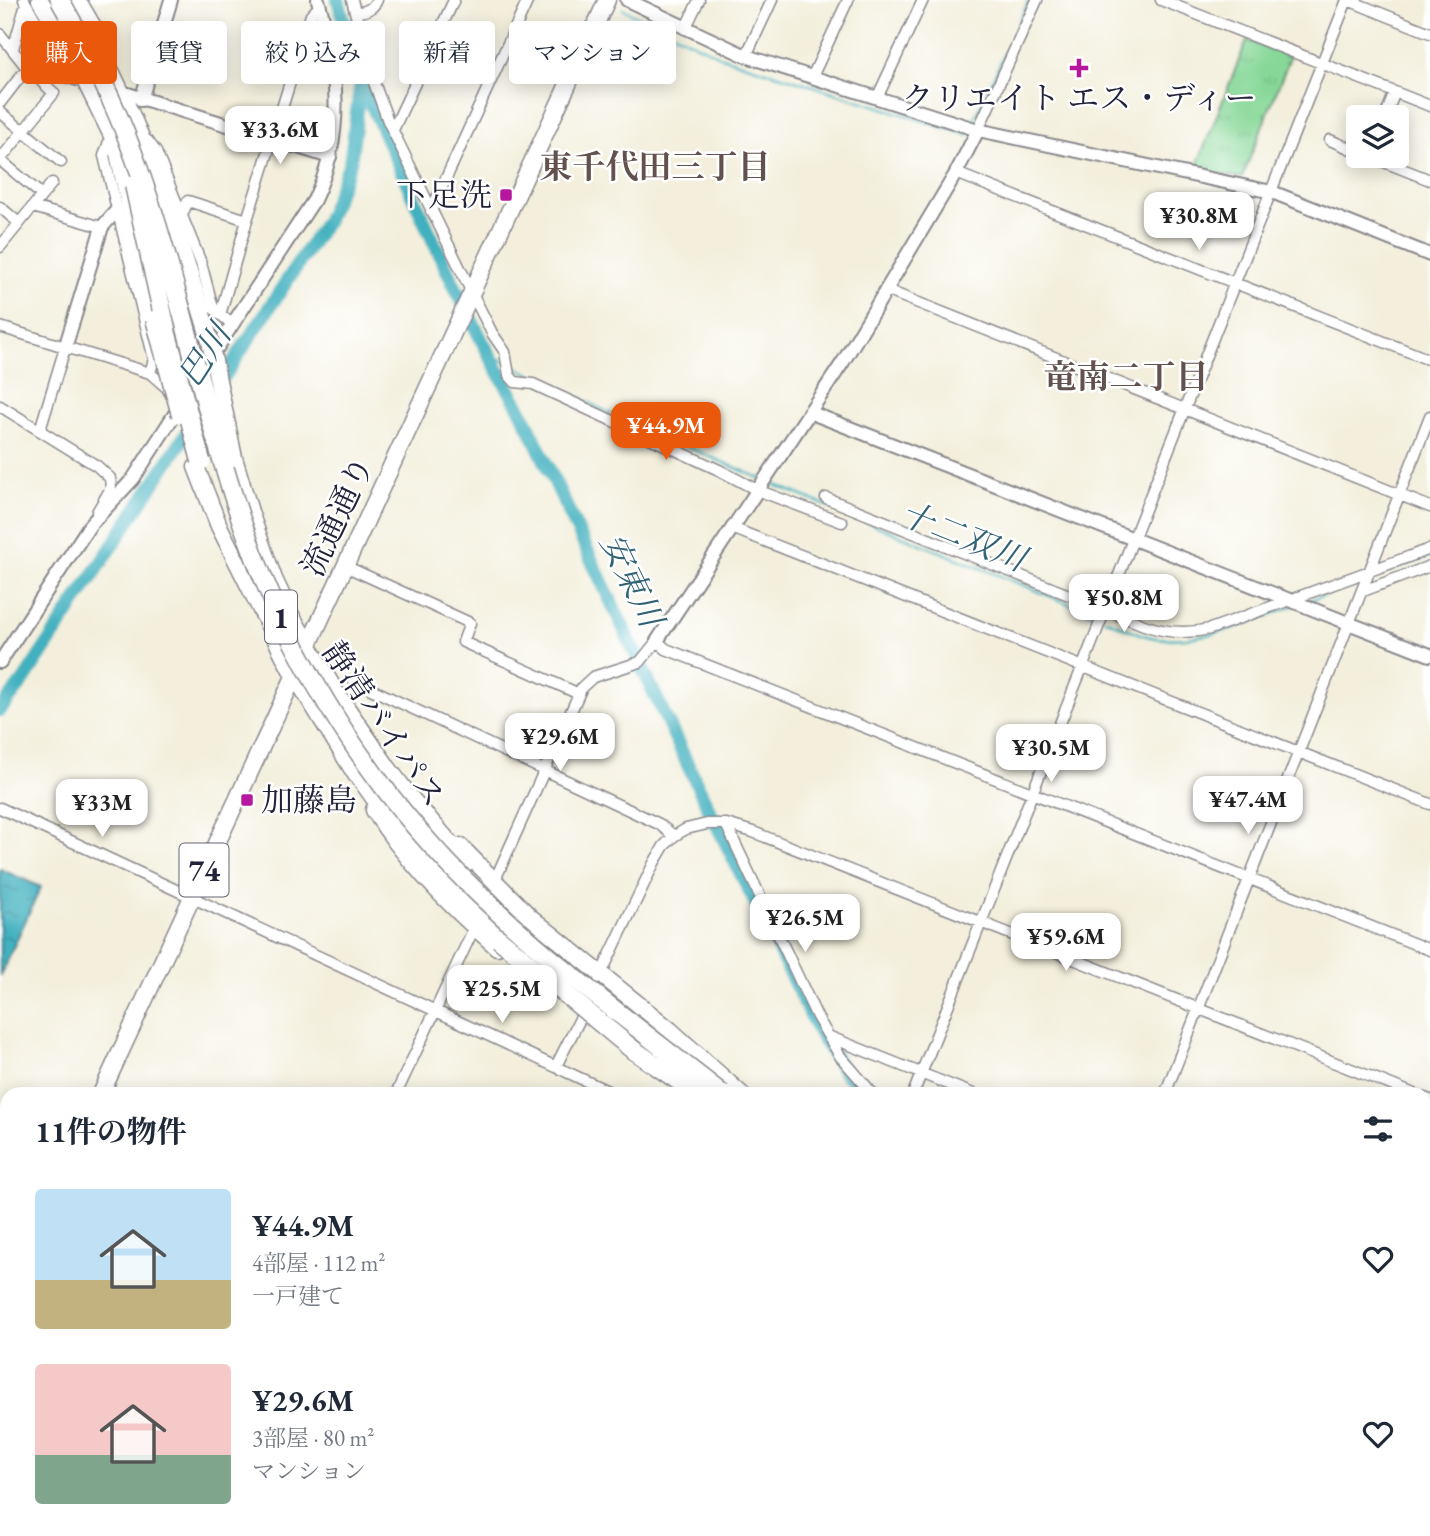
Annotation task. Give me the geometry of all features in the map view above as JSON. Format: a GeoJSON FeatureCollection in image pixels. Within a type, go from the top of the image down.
{"type":"FeatureCollection","features":[{"type":"Feature","properties":{"kind":"highway","name":"静清バイパス"},"geometry":{"type":"LineString","coordinates":[[60,0],[135,139],[217,445],[244,529],[279,613],[320,691],[390,794],[480,895],[552,959],[713,1087]]}},
{"type":"Feature","properties":{"kind":"highway","name":"静清バイパス"},"geometry":{"type":"LineString","coordinates":[[34,1],[62,27],[106,112],[133,182],[167,291],[199,419],[229,518],[262,603],[311,698],[343,749],[393,816],[472,903],[544,967],[692,1087]]}},
{"type":"Feature","properties":{"kind":"highway"},"geometry":{"type":"LineString","coordinates":[[135,139],[173,247],[234,458]]}},
{"type":"Feature","properties":{"kind":"highway","name":"1"},"geometry":{"type":"LineString","coordinates":[[133,182],[199,464]]}},
{"type":"Feature","properties":{"kind":"highway","name":"1"},"geometry":{"type":"LineString","coordinates":[[377,755],[412,801],[466,863],[519,917],[725,1087]]}},
{"type":"Feature","properties":{"kind":"highway","name":"1"},"geometry":{"type":"LineString","coordinates":[[351,764],[391,821],[499,939],[632,1049],[690,1087]]}},
{"type":"Feature","properties":{"kind":"main road","name":"1"},"geometry":{"type":"LineString","coordinates":[[72,0],[84,21]]}},
{"type":"Feature","properties":{"kind":"main road","name":"流通通り"},"geometry":{"type":"LineString","coordinates":[[104,1087],[607,0]]}},
{"type":"Feature","properties":{"kind":"main road","name":"1"},"geometry":{"type":"LineString","coordinates":[[34,1],[50,21]]}},
{"type":"Feature","properties":{"kind":"main road","name":"1"},"geometry":{"type":"LineString","coordinates":[[88,84],[112,133],[154,318],[219,526],[294,676],[351,764],[366,796],[401,849],[435,888],[515,962],[581,1016],[677,1087]]}},
{"type":"Feature","properties":{"kind":"main road","name":"1"},"geometry":{"type":"LineString","coordinates":[[116,84],[135,139],[181,243],[209,337],[234,458],[251,515],[274,579],[308,647],[377,755],[494,882],[539,925],[670,1030],[733,1087]]}},
{"type":"Feature","properties":{"kind":"street"},"geometry":{"type":"LineString","coordinates":[[81,0],[93,21]]}},
{"type":"Feature","properties":{"kind":"street"},"geometry":{"type":"LineString","coordinates":[[141,100],[171,0]]}},
{"type":"Feature","properties":{"kind":"street"},"geometry":{"type":"LineString","coordinates":[[352,0],[372,77],[393,130],[471,295],[506,352],[509,374],[515,382],[533,384],[719,470],[761,484],[818,514],[842,522]]}},
{"type":"Feature","properties":{"kind":"street"},"geometry":{"type":"LineString","coordinates":[[355,12],[371,9],[377,0]]}},
{"type":"Feature","properties":{"kind":"street"},"geometry":{"type":"LineString","coordinates":[[393,130],[454,0]]}},
{"type":"Feature","properties":{"kind":"street"},"geometry":{"type":"LineString","coordinates":[[431,211],[528,0]]}},
{"type":"Feature","properties":{"kind":"street"},"geometry":{"type":"LineString","coordinates":[[627,0],[746,56],[877,98],[978,130],[1272,192],[1430,255]]}},
{"type":"Feature","properties":{"kind":"street"},"geometry":{"type":"LineString","coordinates":[[685,29],[699,0]]}},
{"type":"Feature","properties":{"kind":"street"},"geometry":{"type":"LineString","coordinates":[[746,56],[772,0]]}},
{"type":"Feature","properties":{"kind":"street"},"geometry":{"type":"LineString","coordinates":[[812,77],[848,0]]}},
{"type":"Feature","properties":{"kind":"street"},"geometry":{"type":"LineString","coordinates":[[877,98],[923,0]]}},
{"type":"Feature","properties":{"kind":"street"},"geometry":{"type":"LineString","coordinates":[[494,882],[586,682],[593,677],[629,668],[646,658],[843,362],[956,173],[1037,0]]}},
{"type":"Feature","properties":{"kind":"street"},"geometry":{"type":"LineString","coordinates":[[1161,0],[1430,106]]}},
{"type":"Feature","properties":{"kind":"street"},"geometry":{"type":"LineString","coordinates":[[916,1087],[1348,0],[1430,33]]}},
{"type":"Feature","properties":{"kind":"street"},"geometry":{"type":"LineString","coordinates":[[13,49],[34,1]]}},
{"type":"Feature","properties":{"kind":"street"},"geometry":{"type":"LineString","coordinates":[[220,314],[311,15],[319,3]]}},
{"type":"Feature","properties":{"kind":"street"},"geometry":{"type":"LineString","coordinates":[[90,525],[133,479],[314,200],[326,176],[336,114],[335,83],[332,54],[319,3]]}},
{"type":"Feature","properties":{"kind":"street"},"geometry":{"type":"LineString","coordinates":[[1,38],[21,60]]}},
{"type":"Feature","properties":{"kind":"street"},"geometry":{"type":"LineString","coordinates":[[0,103],[21,76]]}},
{"type":"Feature","properties":{"kind":"street"},"geometry":{"type":"LineString","coordinates":[[42,195],[0,160],[54,93],[44,84]]}},
{"type":"Feature","properties":{"kind":"street"},"geometry":{"type":"LineString","coordinates":[[95,84],[330,157]]}},
{"type":"Feature","properties":{"kind":"street"},"geometry":{"type":"LineString","coordinates":[[1390,105],[1395,92]]}},
{"type":"Feature","properties":{"kind":"street"},"geometry":{"type":"LineString","coordinates":[[0,112],[61,162]]}},
{"type":"Feature","properties":{"kind":"street"},"geometry":{"type":"LineString","coordinates":[[112,133],[104,156],[154,359],[150,373]]}},
{"type":"Feature","properties":{"kind":"street"},"geometry":{"type":"LineString","coordinates":[[135,139],[156,152],[201,263],[213,308],[233,325]]}},
{"type":"Feature","properties":{"kind":"street"},"geometry":{"type":"LineString","coordinates":[[1330,140],[1346,147]]}},
{"type":"Feature","properties":{"kind":"street"},"geometry":{"type":"LineString","coordinates":[[1400,168],[1430,180]]}},
{"type":"Feature","properties":{"kind":"street"},"geometry":{"type":"LineString","coordinates":[[956,173],[1430,360]]}},
{"type":"Feature","properties":{"kind":"street"},"geometry":{"type":"LineString","coordinates":[[0,247],[52,183]]}},
{"type":"Feature","properties":{"kind":"street"},"geometry":{"type":"LineString","coordinates":[[182,215],[188,201],[247,220]]}},
{"type":"Feature","properties":{"kind":"street"},"geometry":{"type":"LineString","coordinates":[[0,207],[19,223]]}},
{"type":"Feature","properties":{"kind":"street"},"geometry":{"type":"LineString","coordinates":[[33,207],[102,227]]}},
{"type":"Feature","properties":{"kind":"street"},"geometry":{"type":"LineString","coordinates":[[40,430],[102,227],[117,210]]}},
{"type":"Feature","properties":{"kind":"street"},"geometry":{"type":"LineString","coordinates":[[886,290],[1430,507]]}},
{"type":"Feature","properties":{"kind":"street"},"geometry":{"type":"LineString","coordinates":[[0,327],[150,373],[167,388],[178,407]]}},
{"type":"Feature","properties":{"kind":"street"},"geometry":{"type":"LineString","coordinates":[[0,405],[96,466],[110,478],[111,488],[90,525],[0,662]]}},
{"type":"Feature","properties":{"kind":"street"},"geometry":{"type":"LineString","coordinates":[[809,412],[1430,655]]}},
{"type":"Feature","properties":{"kind":"street"},"geometry":{"type":"LineString","coordinates":[[1168,1087],[1430,416]]}},
{"type":"Feature","properties":{"kind":"street"},"geometry":{"type":"LineString","coordinates":[[825,498],[1154,629],[1195,632],[1430,549]]}},
{"type":"Feature","properties":{"kind":"street"},"geometry":{"type":"LineString","coordinates":[[818,514],[841,503]]}},
{"type":"Feature","properties":{"kind":"street"},"geometry":{"type":"LineString","coordinates":[[732,528],[1430,804]]}},
{"type":"Feature","properties":{"kind":"street"},"geometry":{"type":"LineString","coordinates":[[345,566],[470,623],[463,642],[579,694]]}},
{"type":"Feature","properties":{"kind":"street"},"geometry":{"type":"LineString","coordinates":[[1363,591],[1430,566]]}},
{"type":"Feature","properties":{"kind":"street"},"geometry":{"type":"LineString","coordinates":[[657,641],[666,649],[1430,950]]}},
{"type":"Feature","properties":{"kind":"street"},"geometry":{"type":"LineString","coordinates":[[354,681],[659,824],[674,836]]}},
{"type":"Feature","properties":{"kind":"street"},"geometry":{"type":"LineString","coordinates":[[0,808],[599,1087]]}},
{"type":"Feature","properties":{"kind":"street"},"geometry":{"type":"LineString","coordinates":[[555,1066],[664,846],[686,829],[707,824],[726,824],[753,832],[1396,1087]]}},
{"type":"Feature","properties":{"kind":"street"},"geometry":{"type":"LineString","coordinates":[[726,824],[817,1017],[840,1056],[867,1087]]}},
{"type":"Feature","properties":{"kind":"street"},"geometry":{"type":"LineString","coordinates":[[399,1087],[475,926]]}},
{"type":"Feature","properties":{"kind":"street"},"geometry":{"type":"LineString","coordinates":[[829,1037],[956,1087]]}},
{"type":"Feature","properties":{"kind":"green space"},"geometry":{"type":"Polygon","coordinates":[[[1247,40],[1290,57],[1242,178],[1195,170],[1247,40]]]}},
{"type":"Feature","properties":{"kind":"water"},"geometry":{"type":"Polygon","coordinates":[[[0,869],[41,887],[0,976],[0,869]]]}},
{"type":"Feature","properties":{"kind":"waterway","name":"巴川"},"geometry":{"type":"LineString","coordinates":[[0,710],[24,680],[327,220],[350,163],[361,82],[338,0]]}},
{"type":"Feature","properties":{"kind":"waterway"},"geometry":{"type":"LineString","coordinates":[[974,120],[1029,0]]}},
{"type":"Feature","properties":{"kind":"waterway"},"geometry":{"type":"LineString","coordinates":[[623,9],[722,57],[968,135]]}},
{"type":"Feature","properties":{"kind":"waterway","name":"安東川"},"geometry":{"type":"LineString","coordinates":[[362,84],[437,250],[499,373],[522,412],[703,797],[821,1036],[845,1073],[858,1087]]}},
{"type":"Feature","properties":{"kind":"waterway","name":"十二双川"},"geometry":{"type":"LineString","coordinates":[[490,355],[504,361]]}},
{"type":"Feature","properties":{"kind":"waterway","name":"十二双川"},"geometry":{"type":"LineString","coordinates":[[510,364],[622,419],[762,479]]}},
{"type":"Feature","properties":{"kind":"waterway","name":"十二双川"},"geometry":{"type":"LineString","coordinates":[[768,482],[1099,616]]}},
{"type":"Feature","properties":{"kind":"waterway","name":"十二双川"},"geometry":{"type":"LineString","coordinates":[[1371,578],[1430,556]]}},
{"type":"Feature","properties":{"kind":"waterway","name":"十二双川"},"geometry":{"type":"LineString","coordinates":[[1305,602],[1361,581]]}},
{"type":"Feature","properties":{"kind":"waterway","name":"十二双川"},"geometry":{"type":"LineString","coordinates":[[1105,619],[1156,638],[1191,638],[1226,630],[1292,606]]}},
{"type":"Feature","properties":{"kind":"place","name":"クリエイト エス・ディー"},"geometry":{"type":"Point","coordinates":[1079,68]}},
{"type":"Feature","properties":{"kind":"place","name":"下足洗"},"geometry":{"type":"Point","coordinates":[506,195]}},
{"type":"Feature","properties":{"kind":"place","name":"加藤島"},"geometry":{"type":"Point","coordinates":[247,800]}},
{"type":"Feature","properties":{"kind":"district","name":"東千代田三丁目"},"geometry":{"type":"Point","coordinates":[655,166]}},
{"type":"Feature","properties":{"kind":"district","name":"竜南二丁目"},"geometry":{"type":"Point","coordinates":[1126,376]}}]}
